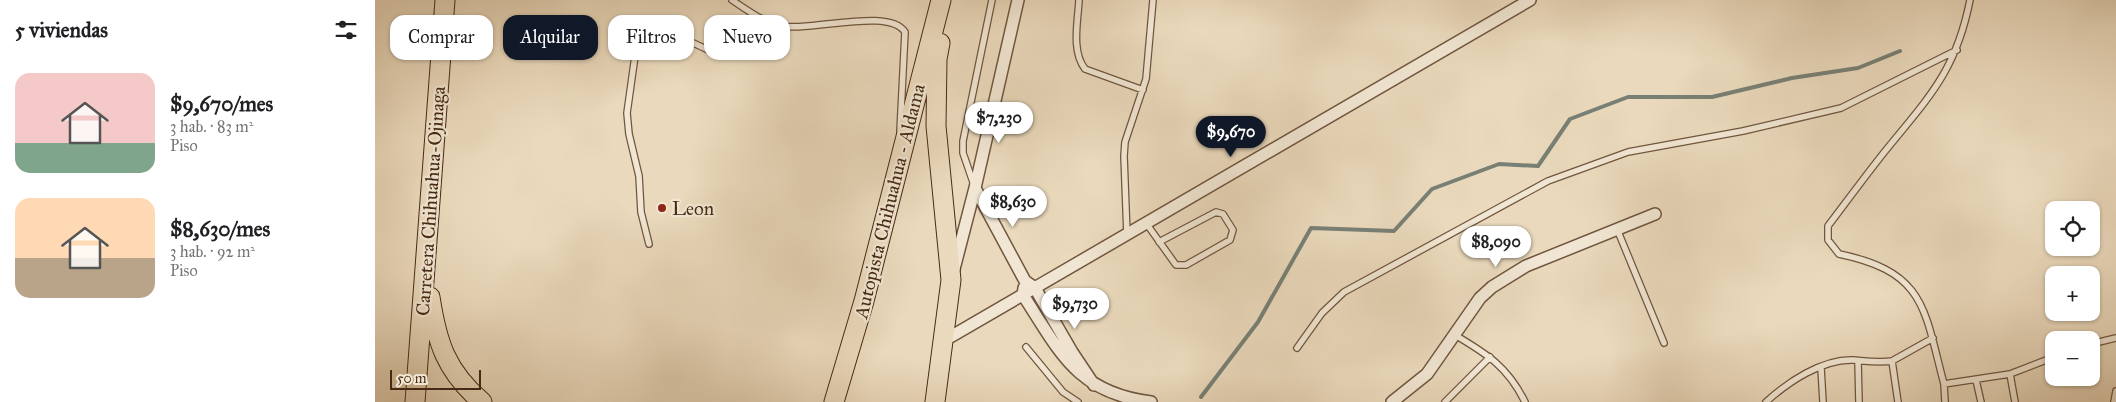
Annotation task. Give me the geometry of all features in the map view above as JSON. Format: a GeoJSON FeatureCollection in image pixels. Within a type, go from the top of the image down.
{"type":"FeatureCollection","features":[{"type":"Feature","properties":{"kind":"highway","name":"Carretera Chihuahua-Ojinaga"},"geometry":{"type":"LineString","coordinates":[[415,402],[445,0]]}},
{"type":"Feature","properties":{"kind":"highway","name":"Autopista Chihuahua - Aldama"},"geometry":{"type":"LineString","coordinates":[[834,402],[864,301],[941,0]]}},
{"type":"Feature","properties":{"kind":"highway"},"geometry":{"type":"LineString","coordinates":[[934,401],[945,340],[951,280],[936,126],[937,59],[947,0]]}},
{"type":"Feature","properties":{"kind":"highway"},"geometry":{"type":"LineString","coordinates":[[425,266],[440,347],[451,369],[465,387],[482,402]]}},
{"type":"Feature","properties":{"kind":"street"},"geometry":{"type":"LineString","coordinates":[[951,280],[975,188],[1018,0]]}},
{"type":"Feature","properties":{"kind":"street"},"geometry":{"type":"LineString","coordinates":[[945,340],[1530,0]]}},
{"type":"Feature","properties":{"kind":"street"},"geometry":{"type":"LineString","coordinates":[[975,188],[1025,281],[1035,288],[1072,352],[1094,385]]}},
{"type":"Feature","properties":{"kind":"street"},"geometry":{"type":"LineString","coordinates":[[1392,402],[1427,374],[1480,298],[1508,276],[1526,266],[1655,214]]}},
{"type":"Feature","properties":{"kind":"street"},"geometry":{"type":"LineString","coordinates":[[1025,281],[1023,296],[1069,365],[1115,399],[1151,402]]}},
{"type":"Feature","properties":{"kind":"lane"},"geometry":{"type":"LineString","coordinates":[[732,0],[757,15]]}},
{"type":"Feature","properties":{"kind":"lane"},"geometry":{"type":"LineString","coordinates":[[975,188],[963,153],[963,141],[992,0]]}},
{"type":"Feature","properties":{"kind":"lane"},"geometry":{"type":"LineString","coordinates":[[1079,0],[1077,49],[1081,64],[1085,68],[1143,90]]}},
{"type":"Feature","properties":{"kind":"lane"},"geometry":{"type":"LineString","coordinates":[[1127,235],[1123,174],[1125,149],[1146,79],[1153,0]]}},
{"type":"Feature","properties":{"kind":"lane"},"geometry":{"type":"LineString","coordinates":[[1945,402],[1944,384],[1933,338],[1922,305],[1903,278],[1866,260],[1839,254],[1832,247],[1827,233],[1828,226],[1931,97],[1957,50],[1969,0]]}},
{"type":"Feature","properties":{"kind":"lane"},"geometry":{"type":"LineString","coordinates":[[790,27],[803,28],[881,20],[902,27],[905,32],[899,120],[901,151]]}},
{"type":"Feature","properties":{"kind":"lane"},"geometry":{"type":"LineString","coordinates":[[649,244],[641,212],[639,176],[629,134],[627,113],[635,56],[645,44],[668,37],[689,41],[704,48]]}},
{"type":"Feature","properties":{"kind":"lane"},"geometry":{"type":"LineString","coordinates":[[1297,348],[1322,313],[1344,292],[1548,181],[1628,152],[1743,131],[1841,108],[1957,50]]}},
{"type":"Feature","properties":{"kind":"lane"},"geometry":{"type":"LineString","coordinates":[[1146,222],[1159,242],[1175,265],[1182,266],[1231,240],[1233,230],[1223,214],[1216,212],[1159,242]]}},
{"type":"Feature","properties":{"kind":"lane"},"geometry":{"type":"LineString","coordinates":[[1617,229],[1664,343]]}},
{"type":"Feature","properties":{"kind":"lane"},"geometry":{"type":"LineString","coordinates":[[1455,335],[1490,356],[1516,383],[1525,402]]}},
{"type":"Feature","properties":{"kind":"lane"},"geometry":{"type":"LineString","coordinates":[[1766,402],[1803,375],[1821,368],[1841,362],[1892,361],[1933,338]]}},
{"type":"Feature","properties":{"kind":"lane"},"geometry":{"type":"LineString","coordinates":[[2100,342],[2116,338]]}},
{"type":"Feature","properties":{"kind":"lane"},"geometry":{"type":"LineString","coordinates":[[1026,346],[1063,392],[1078,402]]}},
{"type":"Feature","properties":{"kind":"lane"},"geometry":{"type":"LineString","coordinates":[[1445,402],[1490,356]]}},
{"type":"Feature","properties":{"kind":"lane"},"geometry":{"type":"LineString","coordinates":[[1944,384],[2010,374],[2045,360]]}},
{"type":"Feature","properties":{"kind":"lane"},"geometry":{"type":"LineString","coordinates":[[1858,361],[1859,402]]}},
{"type":"Feature","properties":{"kind":"lane"},"geometry":{"type":"LineString","coordinates":[[1892,361],[1898,402]]}},
{"type":"Feature","properties":{"kind":"lane"},"geometry":{"type":"LineString","coordinates":[[1821,368],[1823,402]]}},
{"type":"Feature","properties":{"kind":"lane"},"geometry":{"type":"LineString","coordinates":[[2010,374],[2015,402]]}},
{"type":"Feature","properties":{"kind":"lane"},"geometry":{"type":"LineString","coordinates":[[1976,380],[1981,402]]}},
{"type":"Feature","properties":{"kind":"lane"},"geometry":{"type":"LineString","coordinates":[[2114,402],[2116,391]]}},
{"type":"Feature","properties":{"kind":"lane"},"geometry":{"type":"LineString","coordinates":[[1777,393],[1777,402]]}},
{"type":"Feature","properties":{"kind":"waterway"},"geometry":{"type":"LineString","coordinates":[[1201,397],[1258,322],[1311,228],[1394,231],[1432,189],[1499,164],[1538,166],[1570,119],[1628,97],[1712,97],[1792,78],[1858,68],[1900,51]]}},
{"type":"Feature","properties":{"kind":"place","name":"Leon"},"geometry":{"type":"Point","coordinates":[662,208]}}]}
